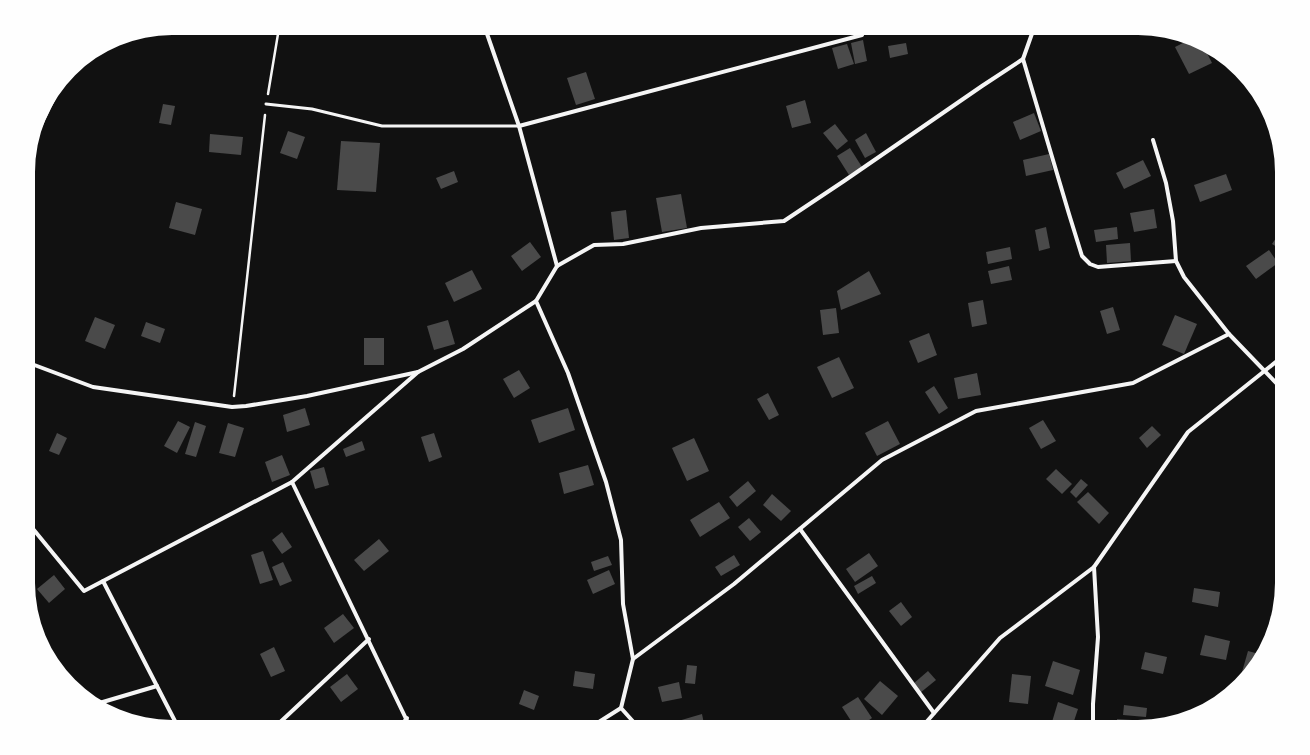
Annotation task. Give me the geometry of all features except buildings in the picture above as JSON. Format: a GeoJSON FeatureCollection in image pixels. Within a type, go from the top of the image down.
{"type":"FeatureCollection","features":[{"type":"Feature","properties":{"kind":"street"},"geometry":{"type":"LineString","coordinates":[[487,35],[519,126],[556,266]]}},
{"type":"Feature","properties":{"kind":"street"},"geometry":{"type":"LineString","coordinates":[[519,126],[862,35]]}},
{"type":"Feature","properties":{"kind":"street"},"geometry":{"type":"LineString","coordinates":[[1032,35],[1023,59],[1082,256],[1090,264],[1098,267],[1176,261]]}},
{"type":"Feature","properties":{"kind":"street"},"geometry":{"type":"LineString","coordinates":[[35,531],[84,591],[292,482],[418,372],[462,349],[536,301],[556,266],[594,245],[623,244],[701,228],[784,221],[975,90],[1023,59]]}},
{"type":"Feature","properties":{"kind":"street"},"geometry":{"type":"LineString","coordinates":[[1153,140],[1166,183],[1174,221],[1176,261],[1184,277],[1228,334],[1275,381]]}},
{"type":"Feature","properties":{"kind":"street"},"geometry":{"type":"LineString","coordinates":[[536,301],[568,373],[606,482],[621,540],[623,604],[632,659],[621,708],[601,720]]}},
{"type":"Feature","properties":{"kind":"street"},"geometry":{"type":"LineString","coordinates":[[632,659],[734,584],[882,460],[976,410],[1133,383],[1228,334]]}},
{"type":"Feature","properties":{"kind":"street"},"geometry":{"type":"LineString","coordinates":[[928,720],[1000,638],[1094,567],[1188,432],[1275,363]]}},
{"type":"Feature","properties":{"kind":"street"},"geometry":{"type":"LineString","coordinates":[[35,365],[93,387],[232,407],[307,396],[418,372]]}},
{"type":"Feature","properties":{"kind":"street"},"geometry":{"type":"LineString","coordinates":[[292,482],[407,718]]}},
{"type":"Feature","properties":{"kind":"street"},"geometry":{"type":"LineString","coordinates":[[800,529],[934,714]]}},
{"type":"Feature","properties":{"kind":"street"},"geometry":{"type":"LineString","coordinates":[[1093,720],[1098,637],[1094,567]]}},
{"type":"Feature","properties":{"kind":"street"},"geometry":{"type":"LineString","coordinates":[[103,581],[174,720]]}},
{"type":"Feature","properties":{"kind":"street"},"geometry":{"type":"LineString","coordinates":[[282,720],[368,639]]}},
{"type":"Feature","properties":{"kind":"street"},"geometry":{"type":"LineString","coordinates":[[103,702],[157,686]]}},
{"type":"Feature","properties":{"kind":"street"},"geometry":{"type":"LineString","coordinates":[[621,708],[632,720]]}},
{"type":"Feature","properties":{"kind":"lane"},"geometry":{"type":"LineString","coordinates":[[266,104],[312,109],[382,126],[519,126]]}},
{"type":"Feature","properties":{"kind":"path"},"geometry":{"type":"LineString","coordinates":[[232,407],[266,104],[278,35]]}}]}
